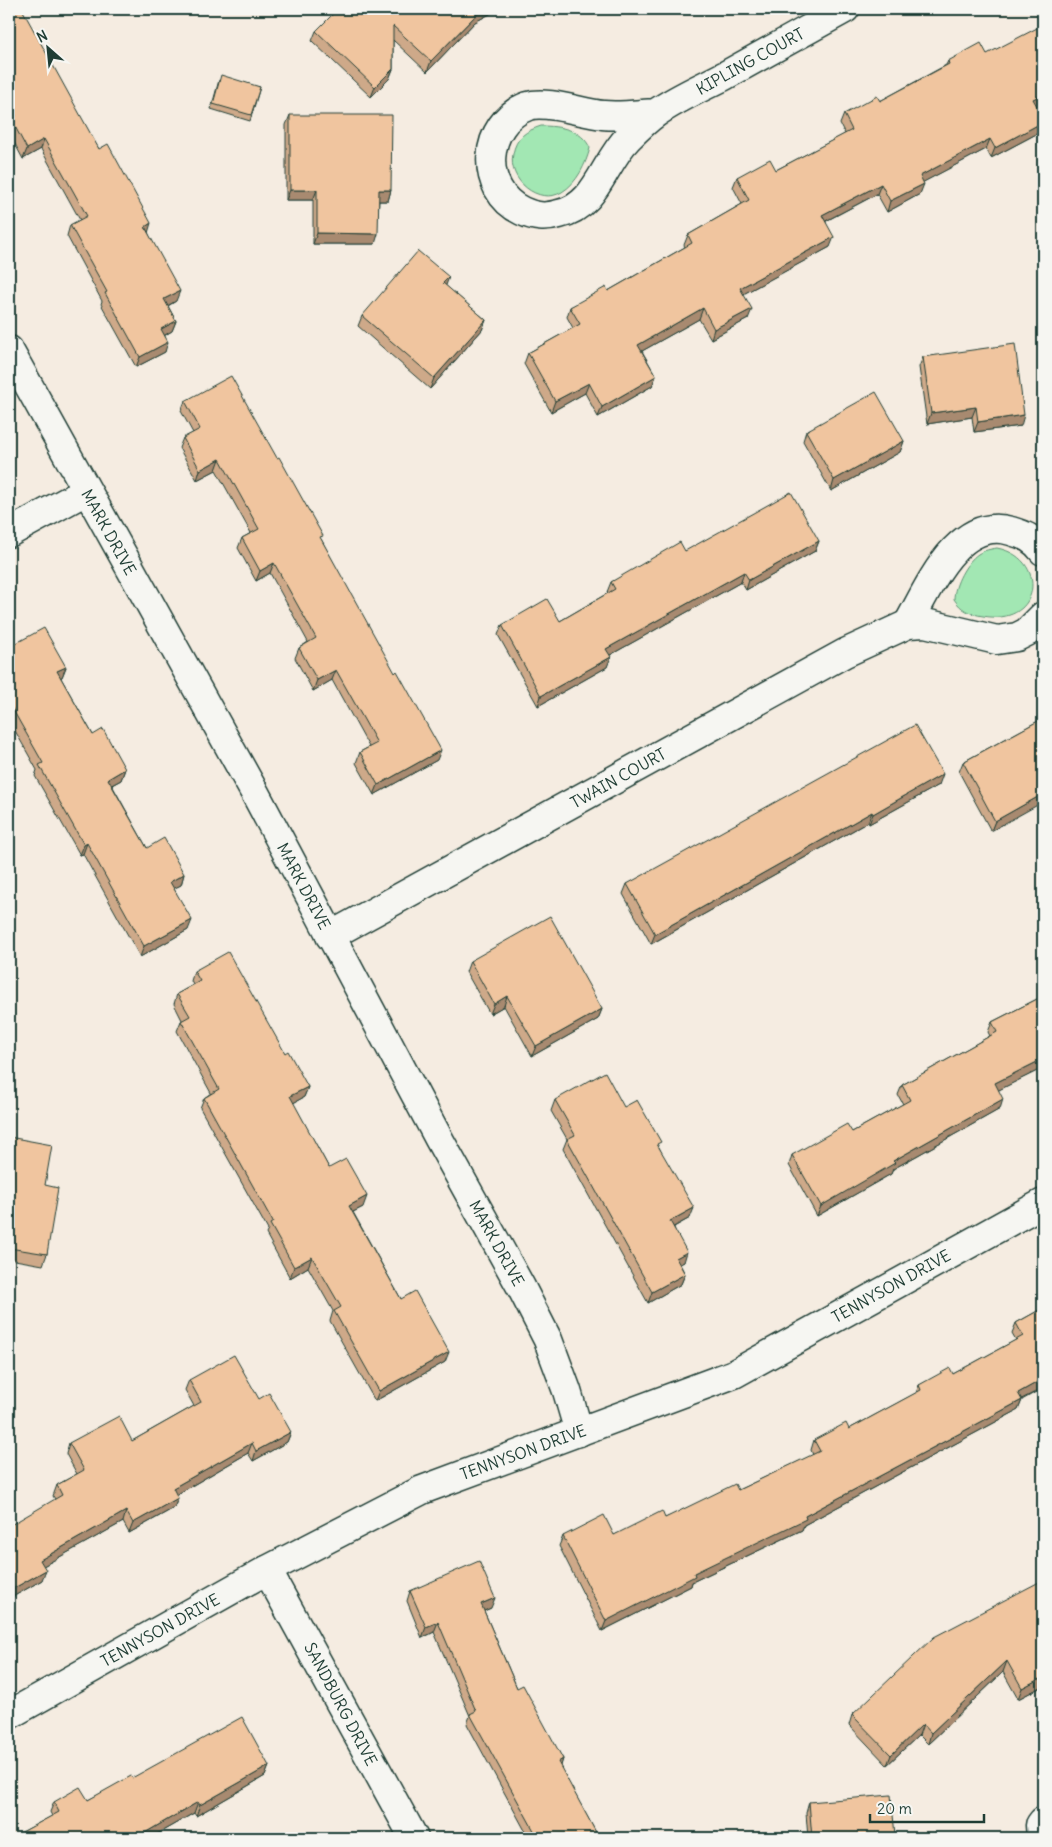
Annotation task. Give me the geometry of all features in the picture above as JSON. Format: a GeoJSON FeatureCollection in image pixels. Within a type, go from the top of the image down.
{"type":"FeatureCollection","features":[{"type":"Feature","properties":{"kind":"street","name":"KIPLING COURT"},"geometry":{"type":"LineString","coordinates":[[656,113],[604,116],[577,112],[550,104],[530,106],[516,113],[503,125],[494,139],[490,154],[493,174],[499,190],[506,200],[519,210],[531,215],[547,217],[565,213],[579,206],[591,194],[614,155],[626,139],[656,113],[845,9]]}},
{"type":"Feature","properties":{"kind":"street","name":"MARK DRIVE"},"geometry":{"type":"LineString","coordinates":[[9,350],[255,793],[439,1139],[521,1287],[548,1340],[580,1432]]}},
{"type":"Feature","properties":{"kind":"street"},"geometry":{"type":"LineString","coordinates":[[9,533],[86,491]]}},
{"type":"Feature","properties":{"kind":"street"},"geometry":{"type":"LineString","coordinates":[[908,624],[944,564],[955,548],[967,537],[982,530],[1003,528],[1024,534],[1036,541],[1043,551]]}},
{"type":"Feature","properties":{"kind":"street","name":"TWAIN COURT"},"geometry":{"type":"LineString","coordinates":[[330,936],[845,653],[908,624],[925,624],[997,640],[1017,637],[1027,632],[1043,616]]}},
{"type":"Feature","properties":{"kind":"street","name":"TENNYSON DRIVE"},"geometry":{"type":"LineString","coordinates":[[9,1715],[268,1570],[422,1490],[734,1374],[1043,1203]]}},
{"type":"Feature","properties":{"kind":"street","name":"SANDBURG DRIVE"},"geometry":{"type":"LineString","coordinates":[[268,1570],[414,1838]]}},
{"type":"Feature","properties":{"kind":"green space"},"geometry":{"type":"Polygon","coordinates":[[[541,126],[562,128],[576,133],[582,137],[590,148],[583,167],[572,184],[562,192],[544,196],[527,188],[520,181],[512,164],[514,148],[519,139],[531,130],[541,126]]]}},
{"type":"Feature","properties":{"kind":"green space"},"geometry":{"type":"Polygon","coordinates":[[[997,548],[1014,554],[1025,564],[1031,577],[1032,590],[1027,602],[1017,611],[1003,617],[970,613],[963,609],[954,599],[958,581],[965,568],[978,554],[997,548]]]}},
{"type":"Feature","properties":{"kind":"building"},"geometry":{"type":"Polygon","coordinates":[[[9,9],[22,9],[99,149],[108,144],[151,223],[145,227],[180,291],[164,299],[176,321],[161,329],[168,342],[140,357],[70,225],[87,216],[44,139],[27,149],[11,119],[16,116],[9,102],[9,9]]]}},
{"type":"Feature","properties":{"kind":"building"},"geometry":{"type":"Polygon","coordinates":[[[338,9],[484,9],[431,61],[393,26],[393,69],[375,87],[316,31],[338,9]]]}},
{"type":"Feature","properties":{"kind":"building"},"geometry":{"type":"Polygon","coordinates":[[[1041,26],[1043,30],[1043,94],[1033,99],[1043,117],[1043,122],[995,148],[990,139],[920,176],[924,184],[890,201],[881,184],[822,215],[834,237],[740,288],[752,309],[714,329],[703,308],[638,345],[656,376],[602,407],[589,383],[555,401],[528,353],[580,324],[570,307],[606,287],[608,291],[692,243],[688,235],[749,200],[737,177],[770,159],[776,170],[852,130],[844,114],[877,96],[880,101],[949,64],[948,61],[981,43],[987,54],[1041,26]]]}},
{"type":"Feature","properties":{"kind":"building"},"geometry":{"type":"Polygon","coordinates":[[[221,75],[260,87],[251,115],[213,104],[221,75]]]}},
{"type":"Feature","properties":{"kind":"building"},"geometry":{"type":"Polygon","coordinates":[[[290,115],[392,115],[391,190],[379,190],[378,234],[317,233],[317,190],[290,190],[290,115]]]}},
{"type":"Feature","properties":{"kind":"building"},"geometry":{"type":"Polygon","coordinates":[[[418,251],[449,277],[443,283],[486,320],[434,378],[362,316],[418,251]]]}},
{"type":"Feature","properties":{"kind":"building"},"geometry":{"type":"Polygon","coordinates":[[[1015,344],[1024,415],[978,422],[976,407],[931,413],[923,357],[1015,344]]]}},
{"type":"Feature","properties":{"kind":"building"},"geometry":{"type":"Polygon","coordinates":[[[231,376],[323,536],[320,537],[395,673],[397,671],[441,750],[378,785],[360,752],[377,743],[336,670],[317,680],[299,648],[316,638],[274,563],[260,571],[242,538],[259,529],[220,459],[200,470],[183,438],[200,429],[185,401],[231,376]]]}},
{"type":"Feature","properties":{"kind":"building"},"geometry":{"type":"Polygon","coordinates":[[[876,392],[904,441],[834,480],[806,431],[876,392]]]}},
{"type":"Feature","properties":{"kind":"building"},"geometry":{"type":"Polygon","coordinates":[[[791,492],[819,541],[749,580],[744,572],[606,649],[611,657],[541,696],[502,625],[547,599],[560,621],[615,589],[611,582],[680,542],[685,551],[791,492]]]}},
{"type":"Feature","properties":{"kind":"building"},"geometry":{"type":"Polygon","coordinates":[[[44,628],[66,667],[57,671],[93,735],[103,729],[125,769],[108,779],[147,848],[164,838],[184,874],[170,882],[192,920],[144,946],[87,843],[84,845],[39,765],[43,763],[9,703],[9,647],[44,628]]]}},
{"type":"Feature","properties":{"kind":"building"},"geometry":{"type":"Polygon","coordinates":[[[1040,720],[1043,725],[1043,794],[995,821],[963,762],[1040,720]]]}},
{"type":"Feature","properties":{"kind":"building"},"geometry":{"type":"Polygon","coordinates":[[[915,725],[943,774],[655,934],[627,884],[915,725]]]}},
{"type":"Feature","properties":{"kind":"building"},"geometry":{"type":"Polygon","coordinates":[[[550,916],[602,1009],[536,1046],[507,996],[494,1004],[470,961],[550,916]]]}},
{"type":"Feature","properties":{"kind":"building"},"geometry":{"type":"Polygon","coordinates":[[[228,952],[285,1053],[288,1051],[308,1087],[290,1096],[329,1168],[346,1159],[367,1196],[349,1206],[401,1299],[415,1291],[449,1352],[379,1391],[334,1311],[341,1307],[312,1257],[294,1267],[270,1224],[273,1222],[204,1098],[219,1089],[181,1021],[190,1016],[177,994],[200,981],[194,971],[228,952]]]}},
{"type":"Feature","properties":{"kind":"building"},"geometry":{"type":"Polygon","coordinates":[[[1043,996],[1043,1059],[995,1083],[1003,1099],[893,1161],[895,1163],[821,1206],[792,1155],[847,1124],[852,1132],[910,1100],[902,1085],[997,1032],[992,1022],[1043,996]]]}},
{"type":"Feature","properties":{"kind":"building"},"geometry":{"type":"Polygon","coordinates":[[[605,1072],[624,1107],[637,1100],[661,1142],[657,1144],[694,1208],[670,1221],[687,1252],[676,1258],[685,1274],[652,1292],[567,1139],[575,1135],[555,1100],[605,1072]]]}},
{"type":"Feature","properties":{"kind":"building"},"geometry":{"type":"Polygon","coordinates":[[[9,1137],[52,1145],[45,1185],[58,1188],[47,1254],[9,1248],[9,1137]]]}},
{"type":"Feature","properties":{"kind":"building"},"geometry":{"type":"Polygon","coordinates":[[[1043,1308],[1043,1379],[1018,1393],[1022,1400],[805,1516],[806,1519],[694,1573],[695,1576],[606,1621],[563,1536],[604,1515],[614,1535],[662,1511],[665,1518],[735,1484],[738,1490],[820,1451],[814,1440],[846,1423],[849,1429],[921,1390],[919,1385],[950,1368],[953,1374],[1023,1336],[1016,1323],[1043,1308]]]}},
{"type":"Feature","properties":{"kind":"building"},"geometry":{"type":"Polygon","coordinates":[[[234,1355],[259,1399],[269,1393],[291,1432],[256,1451],[252,1443],[173,1488],[178,1498],[133,1523],[126,1511],[40,1560],[46,1570],[9,1591],[9,1526],[62,1495],[57,1485],[84,1470],[69,1443],[119,1416],[132,1441],[201,1402],[189,1380],[234,1355]]]}},
{"type":"Feature","properties":{"kind":"building"},"geometry":{"type":"Polygon","coordinates":[[[479,1561],[495,1598],[481,1604],[517,1688],[523,1685],[563,1759],[558,1762],[599,1838],[538,1838],[470,1714],[476,1711],[438,1622],[426,1627],[410,1591],[479,1561]]]}},
{"type":"Feature","properties":{"kind":"building"},"geometry":{"type":"Polygon","coordinates":[[[1043,1580],[1043,1677],[1022,1688],[1007,1661],[931,1733],[923,1724],[891,1755],[852,1715],[934,1637],[1043,1580]]]}},
{"type":"Feature","properties":{"kind":"building"},"geometry":{"type":"Polygon","coordinates":[[[242,1717],[269,1766],[200,1805],[198,1802],[136,1838],[11,1838],[59,1812],[54,1802],[80,1787],[88,1800],[131,1776],[132,1778],[242,1717]]]}},
{"type":"Feature","properties":{"kind":"building"},"geometry":{"type":"Polygon","coordinates":[[[891,1795],[895,1835],[904,1834],[904,1838],[812,1838],[809,1802],[891,1795]]]}}]}
